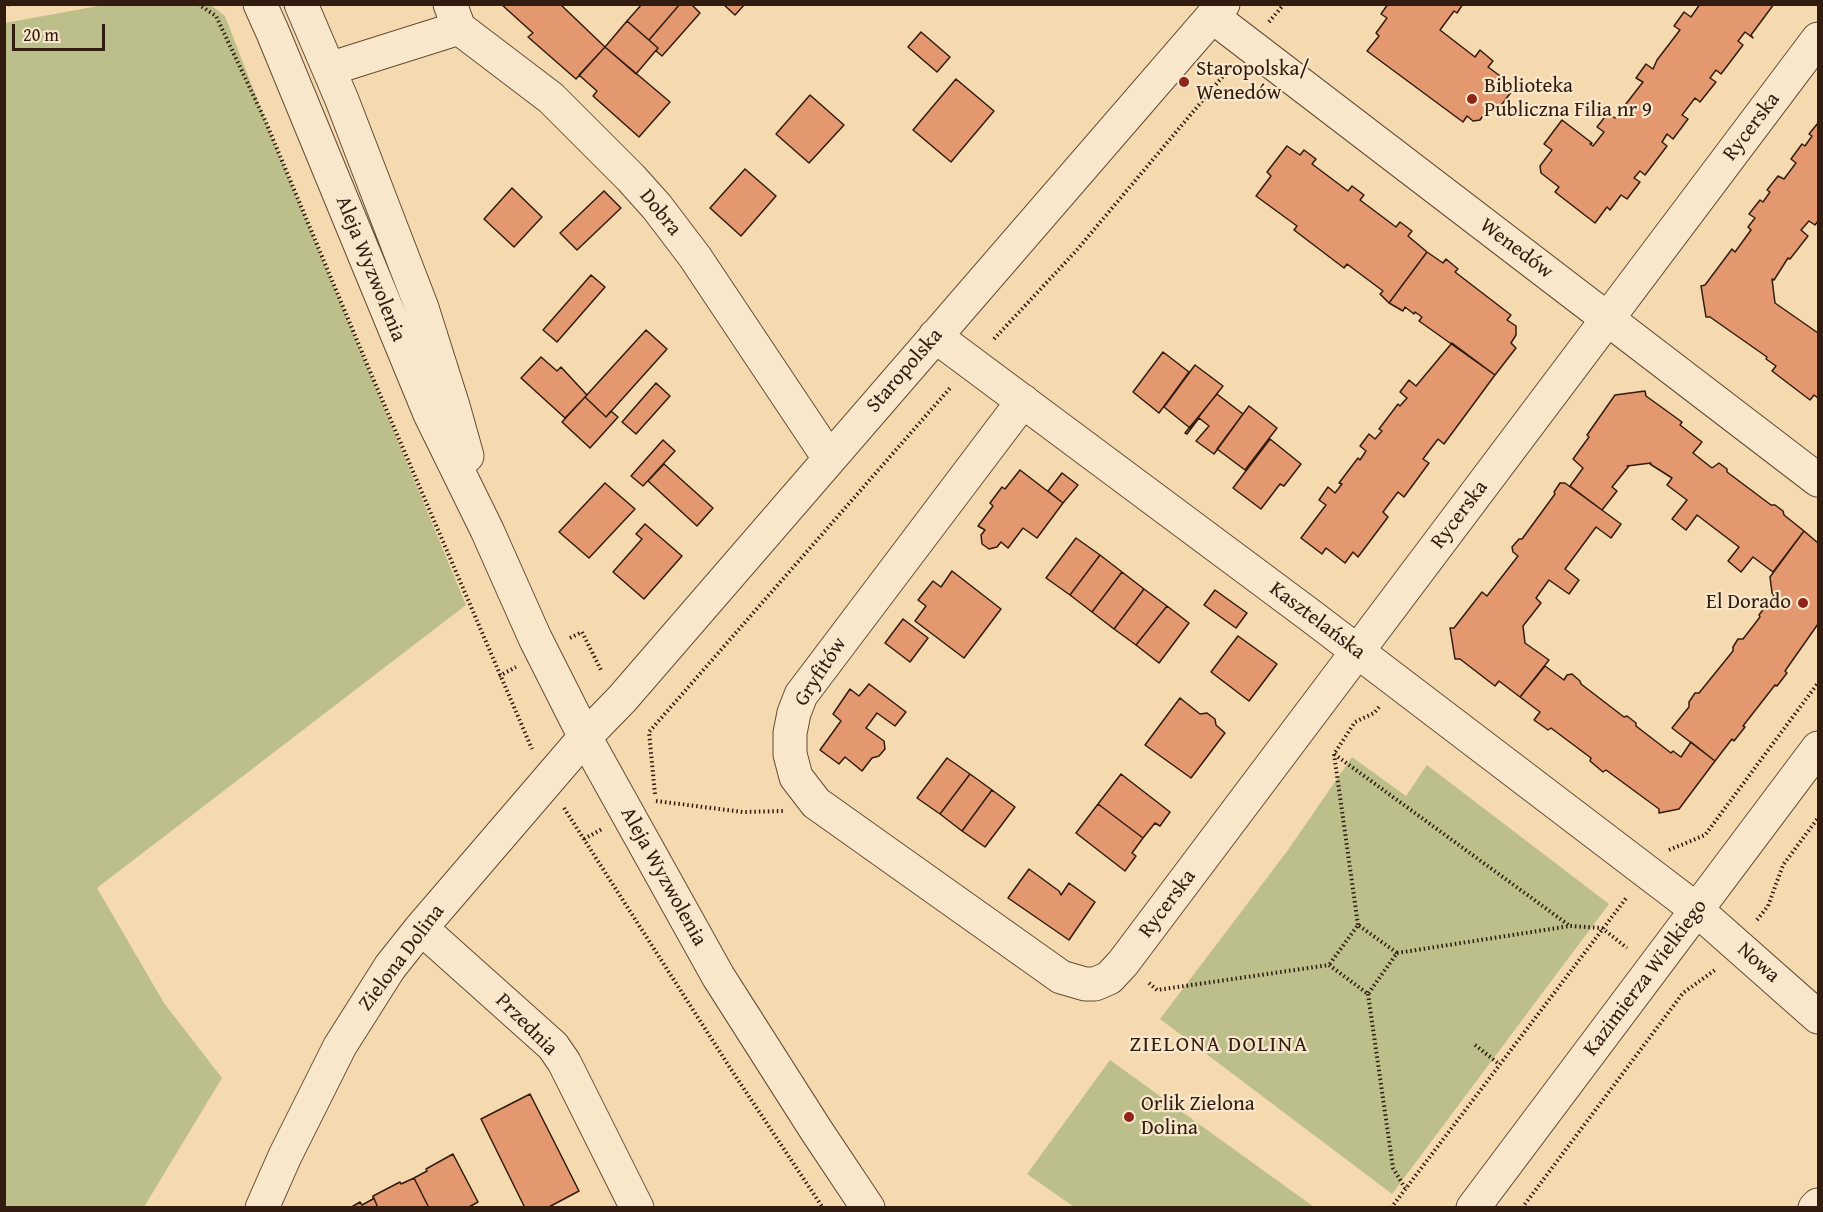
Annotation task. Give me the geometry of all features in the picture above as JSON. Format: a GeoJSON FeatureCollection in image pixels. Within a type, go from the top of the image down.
{"type":"FeatureCollection","features":[{"type":"Feature","properties":{"kind":"street","name":"Aleja Wyzwolenia"},"geometry":{"type":"LineString","coordinates":[[260,4],[430,414],[487,530],[535,638],[585,737],[641,808],[724,985],[868,1208]]}},
{"type":"Feature","properties":{"kind":"street","name":"Aleja Wyzwolenia"},"geometry":{"type":"LineString","coordinates":[[301,4],[329,69],[422,308],[453,406],[487,530]]}},
{"type":"Feature","properties":{"kind":"street","name":"Wenedów"},"geometry":{"type":"LineString","coordinates":[[1218,11],[1250,45],[1818,480]]}},
{"type":"Feature","properties":{"kind":"street","name":"Staropolska"},"geometry":{"type":"LineString","coordinates":[[585,737],[622,699],[1218,11]]}},
{"type":"Feature","properties":{"kind":"street"},"geometry":{"type":"LineString","coordinates":[[329,69],[455,16]]}},
{"type":"Feature","properties":{"kind":"street","name":"Dobra"},"geometry":{"type":"LineString","coordinates":[[455,16],[551,98],[657,207],[695,257],[829,458]]}},
{"type":"Feature","properties":{"kind":"street","name":"Rycerska"},"geometry":{"type":"LineString","coordinates":[[1095,984],[1109,978],[1123,963],[1818,39]]}},
{"type":"Feature","properties":{"kind":"street","name":"Kasztelańska"},"geometry":{"type":"LineString","coordinates":[[935,336],[1398,682],[1697,910]]}},
{"type":"Feature","properties":{"kind":"street","name":"Gryfitów"},"geometry":{"type":"LineString","coordinates":[[1023,401],[801,695],[790,733],[790,754],[796,777],[805,790],[825,809],[1061,977],[1084,984],[1095,984]]}},
{"type":"Feature","properties":{"kind":"street","name":"Zielona Dolina"},"geometry":{"type":"LineString","coordinates":[[262,1208],[285,1156],[340,1046],[390,967],[585,737]]}},
{"type":"Feature","properties":{"kind":"street","name":"Kazimierza Wielkiego"},"geometry":{"type":"LineString","coordinates":[[1483,1204],[1653,969],[1818,748]]}},
{"type":"Feature","properties":{"kind":"street","name":"Nowa"},"geometry":{"type":"LineString","coordinates":[[1697,910],[1818,1017]]}},
{"type":"Feature","properties":{"kind":"street","name":"Przednia"},"geometry":{"type":"LineString","coordinates":[[421,928],[553,1046],[564,1062],[634,1207]]}},
{"type":"Feature","properties":{"kind":"path"},"geometry":{"type":"LineString","coordinates":[[4,6],[10,4]]}},
{"type":"Feature","properties":{"kind":"path"},"geometry":{"type":"LineString","coordinates":[[198,4],[216,16],[265,120],[499,676],[547,782],[734,1074],[823,1208]]}},
{"type":"Feature","properties":{"kind":"path"},"geometry":{"type":"LineString","coordinates":[[641,808],[649,732],[972,363],[1076,250],[1284,4]]}},
{"type":"Feature","properties":{"kind":"path"},"geometry":{"type":"LineString","coordinates":[[1329,965],[1358,925],[1334,754],[1355,722],[1374,713],[1398,682]]}},
{"type":"Feature","properties":{"kind":"path"},"geometry":{"type":"LineString","coordinates":[[1391,1208],[1661,853],[1705,835],[1818,682]]}},
{"type":"Feature","properties":{"kind":"path"},"geometry":{"type":"LineString","coordinates":[[1334,754],[1570,926]]}},
{"type":"Feature","properties":{"kind":"path"},"geometry":{"type":"LineString","coordinates":[[584,839],[641,808],[743,812],[825,809]]}},
{"type":"Feature","properties":{"kind":"path"},"geometry":{"type":"LineString","coordinates":[[1522,1208],[1683,993],[1722,965],[1768,906],[1782,865],[1818,818]]}},
{"type":"Feature","properties":{"kind":"path"},"geometry":{"type":"LineString","coordinates":[[1358,925],[1397,953],[1570,926],[1602,928],[1683,993]]}},
{"type":"Feature","properties":{"kind":"path"},"geometry":{"type":"LineString","coordinates":[[1397,953],[1368,994],[1393,1168],[1406,1188]]}},
{"type":"Feature","properties":{"kind":"path"},"geometry":{"type":"LineString","coordinates":[[1123,963],[1157,990],[1329,965],[1368,994]]}},
{"type":"Feature","properties":{"kind":"path"},"geometry":{"type":"LineString","coordinates":[[1475,1045],[1499,1064]]}},
{"type":"Feature","properties":{"kind":"green space"},"geometry":{"type":"Polygon","coordinates":[[[109,4],[211,5],[225,16],[271,135],[466,605],[97,888],[164,1003],[222,1078],[144,1207],[5,1207],[5,23],[109,4]]]}},
{"type":"Feature","properties":{"kind":"green space"},"geometry":{"type":"Polygon","coordinates":[[[1352,757],[1406,796],[1427,765],[1609,904],[1392,1194],[1160,1019],[1288,850],[1352,757]]]}},
{"type":"Feature","properties":{"kind":"green space","name":"Orlik Zielona Dolina"},"geometry":{"type":"Polygon","coordinates":[[[1110,1060],[1314,1207],[1074,1207],[1027,1174],[1110,1060]]]}},
{"type":"Feature","properties":{"kind":"building"},"geometry":{"type":"Polygon","coordinates":[[[501,4],[560,4],[605,47],[576,79],[528,37],[533,33],[501,4]]]}},
{"type":"Feature","properties":{"kind":"building"},"geometry":{"type":"Polygon","coordinates":[[[642,4],[680,4],[649,40],[627,21],[642,4]]]}},
{"type":"Feature","properties":{"kind":"building"},"geometry":{"type":"Polygon","coordinates":[[[680,4],[691,4],[700,13],[662,56],[656,51],[658,48],[649,40],[680,4]]]}},
{"type":"Feature","properties":{"kind":"building"},"geometry":{"type":"Polygon","coordinates":[[[723,4],[745,4],[735,15],[723,4]]]}},
{"type":"Feature","properties":{"kind":"building"},"geometry":{"type":"Polygon","coordinates":[[[1388,4],[1463,4],[1457,13],[1454,11],[1440,30],[1475,57],[1480,50],[1493,61],[1488,67],[1515,87],[1496,112],[1489,107],[1480,120],[1473,121],[1467,116],[1463,122],[1367,51],[1379,36],[1376,33],[1387,18],[1381,14],[1388,4]]]}},
{"type":"Feature","properties":{"kind":"building"},"geometry":{"type":"Polygon","coordinates":[[[1700,4],[1774,4],[1751,35],[1753,38],[1745,32],[1738,41],[1743,45],[1721,74],[1716,70],[1710,78],[1716,82],[1700,102],[1695,98],[1682,115],[1688,119],[1673,139],[1667,134],[1662,142],[1667,146],[1645,175],[1640,171],[1634,178],[1640,182],[1627,199],[1621,195],[1610,210],[1607,207],[1595,223],[1555,192],[1559,187],[1541,173],[1540,166],[1552,150],[1544,144],[1562,120],[1593,146],[1604,132],[1597,127],[1608,113],[1615,118],[1643,82],[1636,78],[1646,64],[1653,69],[1657,60],[1680,30],[1674,26],[1684,12],[1691,17],[1700,4]]]}},
{"type":"Feature","properties":{"kind":"building"},"geometry":{"type":"Polygon","coordinates":[[[627,21],[658,48],[636,74],[605,47],[627,21]]]}},
{"type":"Feature","properties":{"kind":"building"},"geometry":{"type":"Polygon","coordinates":[[[921,32],[950,57],[937,72],[908,47],[921,32]]]}},
{"type":"Feature","properties":{"kind":"building"},"geometry":{"type":"Polygon","coordinates":[[[605,47],[670,102],[639,137],[593,96],[597,91],[579,75],[605,47]]]}},
{"type":"Feature","properties":{"kind":"building"},"geometry":{"type":"Polygon","coordinates":[[[956,79],[994,111],[951,162],[913,130],[956,79]]]}},
{"type":"Feature","properties":{"kind":"building"},"geometry":{"type":"Polygon","coordinates":[[[810,95],[844,125],[809,163],[776,134],[810,95]]]}},
{"type":"Feature","properties":{"kind":"building"},"geometry":{"type":"Polygon","coordinates":[[[1818,123],[1818,221],[1815,225],[1809,221],[1801,230],[1808,236],[1790,259],[1788,258],[1774,280],[1772,279],[1775,303],[1818,333],[1818,398],[1814,395],[1810,400],[1772,371],[1776,366],[1766,359],[1767,357],[1710,317],[1706,317],[1701,286],[1705,285],[1732,249],[1735,252],[1751,230],[1748,227],[1755,218],[1749,214],[1760,200],[1763,202],[1770,192],[1767,190],[1778,176],[1784,179],[1796,163],[1791,159],[1802,144],[1805,146],[1812,136],[1809,134],[1818,123]]]}},
{"type":"Feature","properties":{"kind":"building"},"geometry":{"type":"Polygon","coordinates":[[[1287,146],[1300,155],[1304,150],[1316,159],[1312,164],[1348,191],[1352,186],[1364,195],[1360,200],[1396,227],[1400,222],[1412,231],[1408,236],[1427,252],[1389,303],[1380,294],[1383,291],[1347,264],[1344,268],[1294,230],[1297,226],[1256,196],[1271,176],[1267,172],[1287,146]]]}},
{"type":"Feature","properties":{"kind":"building"},"geometry":{"type":"Polygon","coordinates":[[[745,169],[776,196],[741,236],[710,208],[745,169]]]}},
{"type":"Feature","properties":{"kind":"building"},"geometry":{"type":"Polygon","coordinates":[[[512,188],[542,217],[514,247],[484,219],[512,188]]]}},
{"type":"Feature","properties":{"kind":"building"},"geometry":{"type":"Polygon","coordinates":[[[604,191],[621,208],[577,250],[560,233],[604,191]]]}},
{"type":"Feature","properties":{"kind":"building"},"geometry":{"type":"Polygon","coordinates":[[[1427,252],[1443,263],[1446,259],[1458,269],[1455,272],[1511,315],[1507,320],[1516,326],[1516,335],[1511,343],[1516,348],[1495,375],[1419,321],[1422,317],[1415,312],[1414,314],[1405,307],[1403,311],[1389,303],[1427,252]]]}},
{"type":"Feature","properties":{"kind":"building"},"geometry":{"type":"Polygon","coordinates":[[[591,275],[605,287],[557,342],[543,330],[591,275]]]}},
{"type":"Feature","properties":{"kind":"building"},"geometry":{"type":"Polygon","coordinates":[[[646,330],[667,349],[606,417],[585,397],[646,330]]]}},
{"type":"Feature","properties":{"kind":"building"},"geometry":{"type":"Polygon","coordinates":[[[1452,343],[1495,375],[1444,444],[1438,439],[1423,459],[1429,463],[1404,497],[1398,492],[1383,512],[1388,517],[1358,557],[1353,552],[1345,563],[1326,548],[1322,554],[1301,538],[1326,505],[1319,500],[1328,487],[1335,493],[1342,484],[1339,483],[1366,451],[1360,446],[1369,434],[1375,439],[1382,431],[1379,429],[1398,404],[1400,406],[1407,398],[1400,392],[1409,380],[1416,386],[1452,343]]]}},
{"type":"Feature","properties":{"kind":"building"},"geometry":{"type":"Polygon","coordinates":[[[1163,352],[1189,372],[1159,413],[1133,392],[1163,352]]]}},
{"type":"Feature","properties":{"kind":"building"},"geometry":{"type":"Polygon","coordinates":[[[541,357],[557,371],[561,367],[587,395],[565,418],[521,378],[541,357]]]}},
{"type":"Feature","properties":{"kind":"building"},"geometry":{"type":"Polygon","coordinates":[[[1195,365],[1223,386],[1190,428],[1164,407],[1195,365]]]}},
{"type":"Feature","properties":{"kind":"building"},"geometry":{"type":"Polygon","coordinates":[[[656,383],[670,396],[636,434],[622,422],[656,383]]]}},
{"type":"Feature","properties":{"kind":"building"},"geometry":{"type":"Polygon","coordinates":[[[1645,391],[1646,396],[1682,422],[1680,425],[1702,442],[1693,453],[1712,468],[1719,463],[1727,469],[1727,472],[1771,505],[1783,511],[1784,515],[1804,531],[1773,572],[1753,557],[1741,572],[1728,561],[1739,547],[1697,515],[1686,530],[1672,519],[1687,500],[1667,485],[1672,478],[1651,463],[1627,466],[1629,466],[1612,487],[1617,491],[1602,510],[1570,486],[1583,468],[1573,459],[1615,395],[1645,391]]]}},
{"type":"Feature","properties":{"kind":"building"},"geometry":{"type":"Polygon","coordinates":[[[1217,394],[1243,414],[1214,454],[1196,441],[1209,426],[1199,418],[1187,434],[1185,433],[1217,394]]]}},
{"type":"Feature","properties":{"kind":"building"},"geometry":{"type":"Polygon","coordinates":[[[585,397],[606,417],[611,411],[618,417],[590,448],[562,422],[585,397]]]}},
{"type":"Feature","properties":{"kind":"building"},"geometry":{"type":"Polygon","coordinates":[[[1249,406],[1277,428],[1245,470],[1217,449],[1249,406]]]}},
{"type":"Feature","properties":{"kind":"building"},"geometry":{"type":"Polygon","coordinates":[[[1270,439],[1301,464],[1284,486],[1280,484],[1261,509],[1233,488],[1270,439]]]}},
{"type":"Feature","properties":{"kind":"building"},"geometry":{"type":"Polygon","coordinates":[[[663,440],[675,451],[643,486],[631,476],[663,440]]]}},
{"type":"Feature","properties":{"kind":"building"},"geometry":{"type":"Polygon","coordinates":[[[664,464],[713,508],[697,526],[648,481],[664,464]]]}},
{"type":"Feature","properties":{"kind":"building"},"geometry":{"type":"Polygon","coordinates":[[[1020,470],[1063,503],[1037,538],[1023,528],[1008,548],[1001,542],[997,547],[989,549],[982,544],[981,535],[985,530],[978,526],[993,506],[990,503],[1002,487],[1005,489],[1020,470]]]}},
{"type":"Feature","properties":{"kind":"building"},"geometry":{"type":"Polygon","coordinates":[[[1062,473],[1078,485],[1063,503],[1048,491],[1062,473]]]}},
{"type":"Feature","properties":{"kind":"building"},"geometry":{"type":"Polygon","coordinates":[[[605,483],[635,509],[589,558],[559,532],[605,483]]]}},
{"type":"Feature","properties":{"kind":"building"},"geometry":{"type":"Polygon","coordinates":[[[1560,483],[1565,483],[1621,524],[1611,538],[1596,527],[1565,569],[1579,580],[1569,594],[1549,580],[1536,598],[1541,603],[1523,626],[1525,643],[1549,660],[1520,697],[1499,681],[1495,686],[1460,659],[1455,659],[1450,628],[1454,628],[1482,592],[1487,596],[1518,556],[1513,552],[1512,547],[1519,539],[1522,539],[1555,494],[1560,483]]]}},
{"type":"Feature","properties":{"kind":"building"},"geometry":{"type":"Polygon","coordinates":[[[645,524],[682,556],[644,599],[613,572],[642,539],[636,534],[645,524]]]}},
{"type":"Feature","properties":{"kind":"building"},"geometry":{"type":"Polygon","coordinates":[[[1804,531],[1818,543],[1818,624],[1785,671],[1787,673],[1743,726],[1745,727],[1734,741],[1732,739],[1715,761],[1672,728],[1689,707],[1689,702],[1695,693],[1699,693],[1733,651],[1738,639],[1743,639],[1760,617],[1759,615],[1774,595],[1770,577],[1804,531]]]}},
{"type":"Feature","properties":{"kind":"building"},"geometry":{"type":"Polygon","coordinates":[[[1076,538],[1100,555],[1070,595],[1046,578],[1076,538]]]}},
{"type":"Feature","properties":{"kind":"building"},"geometry":{"type":"Polygon","coordinates":[[[1100,555],[1122,572],[1092,612],[1070,595],[1100,555]]]}},
{"type":"Feature","properties":{"kind":"building"},"geometry":{"type":"Polygon","coordinates":[[[952,571],[1001,609],[964,658],[915,621],[926,606],[918,600],[933,581],[941,587],[952,571]]]}},
{"type":"Feature","properties":{"kind":"building"},"geometry":{"type":"Polygon","coordinates":[[[1122,572],[1144,589],[1114,629],[1092,612],[1122,572]]]}},
{"type":"Feature","properties":{"kind":"building"},"geometry":{"type":"Polygon","coordinates":[[[1144,589],[1167,606],[1136,645],[1114,629],[1144,589]]]}},
{"type":"Feature","properties":{"kind":"building"},"geometry":{"type":"Polygon","coordinates":[[[1215,590],[1247,613],[1236,628],[1204,605],[1215,590]]]}},
{"type":"Feature","properties":{"kind":"building"},"geometry":{"type":"Polygon","coordinates":[[[1167,606],[1189,623],[1159,663],[1136,645],[1167,606]]]}},
{"type":"Feature","properties":{"kind":"building"},"geometry":{"type":"Polygon","coordinates":[[[903,619],[928,638],[910,662],[885,643],[903,619]]]}},
{"type":"Feature","properties":{"kind":"building"},"geometry":{"type":"Polygon","coordinates":[[[1238,636],[1277,664],[1249,701],[1211,672],[1238,636]]]}},
{"type":"Feature","properties":{"kind":"building"},"geometry":{"type":"Polygon","coordinates":[[[1545,666],[1564,680],[1567,675],[1572,674],[1581,684],[1624,717],[1627,716],[1636,723],[1636,726],[1671,753],[1673,751],[1681,757],[1691,742],[1715,761],[1679,809],[1659,813],[1659,809],[1606,770],[1603,772],[1590,761],[1591,758],[1551,728],[1548,730],[1534,720],[1540,712],[1520,697],[1545,666]]]}},
{"type":"Feature","properties":{"kind":"building"},"geometry":{"type":"Polygon","coordinates":[[[869,684],[906,712],[895,726],[877,713],[866,728],[884,741],[885,749],[879,756],[872,758],[862,771],[845,757],[839,764],[820,750],[841,721],[833,714],[850,689],[859,696],[869,684]]]}},
{"type":"Feature","properties":{"kind":"building"},"geometry":{"type":"Polygon","coordinates":[[[1180,698],[1200,714],[1207,713],[1215,719],[1216,725],[1225,733],[1191,778],[1145,745],[1180,698]]]}},
{"type":"Feature","properties":{"kind":"building"},"geometry":{"type":"Polygon","coordinates":[[[947,758],[970,774],[940,814],[917,798],[947,758]]]}},
{"type":"Feature","properties":{"kind":"building"},"geometry":{"type":"Polygon","coordinates":[[[970,774],[992,790],[962,831],[940,814],[970,774]]]}},
{"type":"Feature","properties":{"kind":"building"},"geometry":{"type":"Polygon","coordinates":[[[1121,774],[1170,812],[1160,826],[1155,823],[1143,838],[1098,804],[1121,774]]]}},
{"type":"Feature","properties":{"kind":"building"},"geometry":{"type":"Polygon","coordinates":[[[992,790],[1015,807],[985,847],[962,831],[992,790]]]}},
{"type":"Feature","properties":{"kind":"building"},"geometry":{"type":"Polygon","coordinates":[[[1098,804],[1143,838],[1132,853],[1136,856],[1125,871],[1076,833],[1098,804]]]}},
{"type":"Feature","properties":{"kind":"building"},"geometry":{"type":"Polygon","coordinates":[[[1029,869],[1059,891],[1061,895],[1069,883],[1095,902],[1069,940],[1008,898],[1029,869]]]}},
{"type":"Feature","properties":{"kind":"building"},"geometry":{"type":"Polygon","coordinates":[[[530,1094],[579,1191],[547,1208],[525,1208],[481,1119],[530,1094]]]}},
{"type":"Feature","properties":{"kind":"building"},"geometry":{"type":"Polygon","coordinates":[[[453,1154],[478,1202],[467,1208],[429,1208],[414,1178],[453,1154]]]}},
{"type":"Feature","properties":{"kind":"building"},"geometry":{"type":"Polygon","coordinates":[[[414,1178],[429,1208],[378,1208],[373,1196],[400,1182],[401,1184],[414,1178]]]}},
{"type":"Feature","properties":{"kind":"building"},"geometry":{"type":"Polygon","coordinates":[[[373,1196],[378,1208],[350,1208],[360,1202],[362,1205],[373,1199],[373,1196]]]}},
{"type":"Feature","properties":{"kind":"place","name":"Staropolska/ Wenedów"},"geometry":{"type":"Point","coordinates":[1184,82]}},
{"type":"Feature","properties":{"kind":"place","name":"Biblioteka Publiczna Filia nr 9"},"geometry":{"type":"Point","coordinates":[1472,99]}},
{"type":"Feature","properties":{"kind":"place","name":"El Dorado"},"geometry":{"type":"Point","coordinates":[1803,603]}},
{"type":"Feature","properties":{"kind":"place","name":"Orlik Zielona Dolina"},"geometry":{"type":"Point","coordinates":[1129,1117]}},
{"type":"Feature","properties":{"kind":"district","name":"ZIELONA DOLINA"},"geometry":{"type":"Point","coordinates":[1219,1045]}}]}
